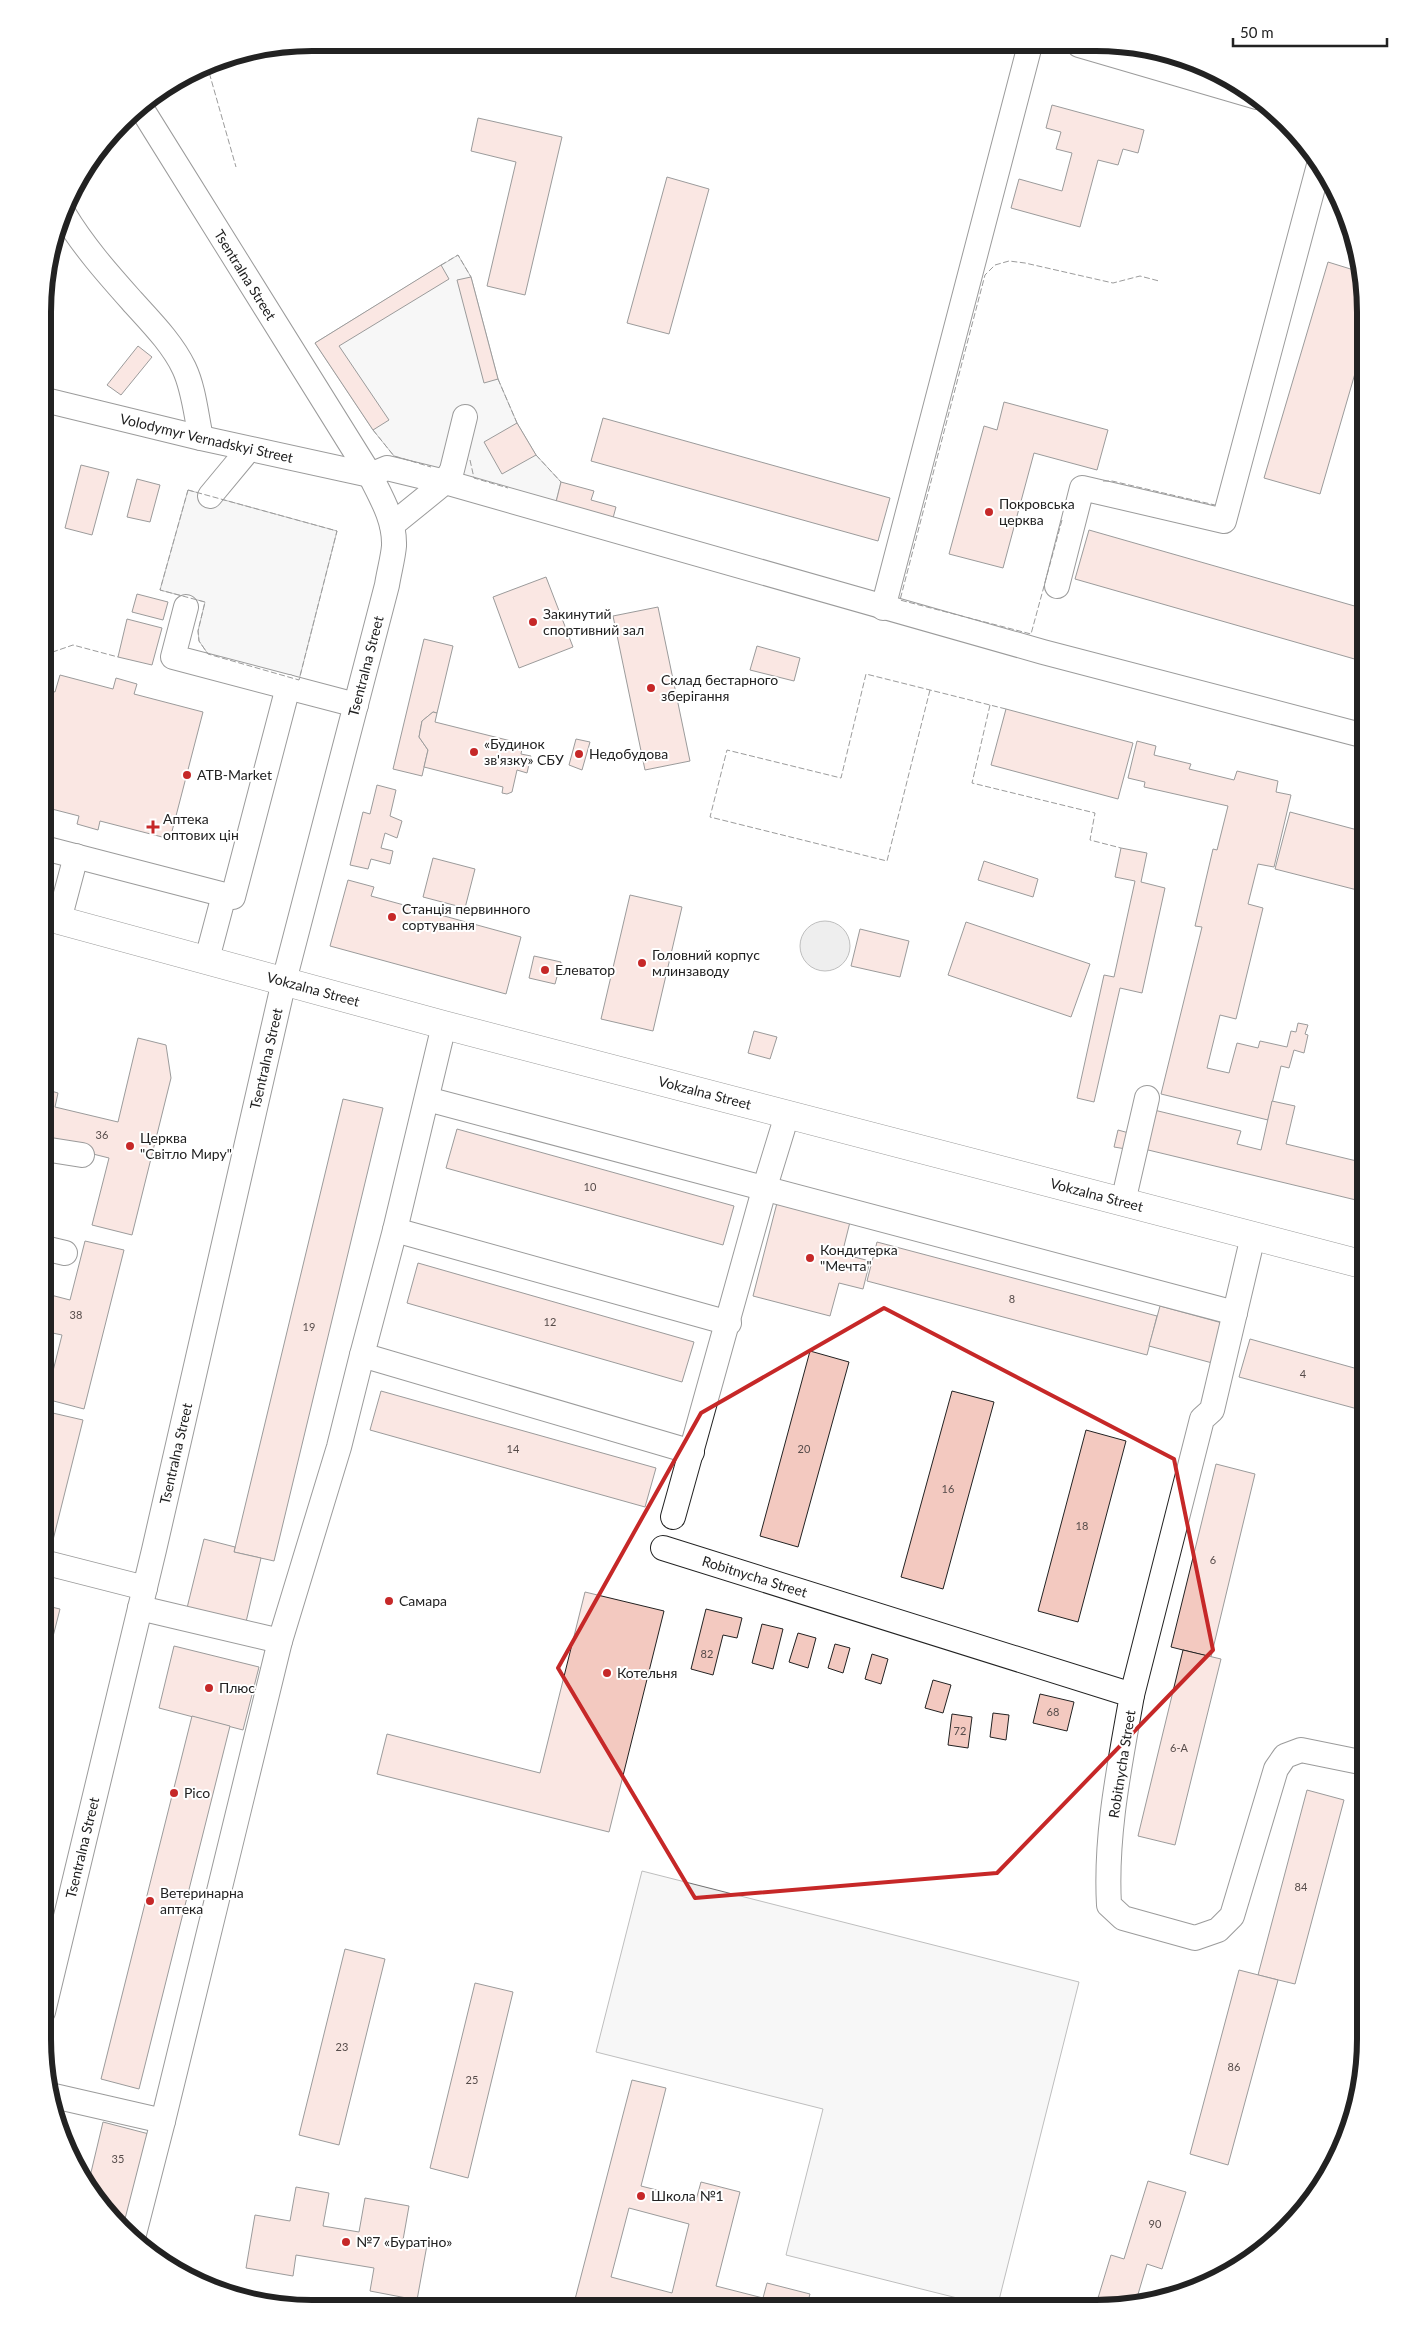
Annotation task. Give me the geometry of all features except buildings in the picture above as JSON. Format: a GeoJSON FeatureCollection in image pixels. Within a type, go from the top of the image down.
{"type":"FeatureCollection","features":[{"type":"Feature","properties":{"kind":"main road","name":"Vokzalna Street"},"geometry":{"type":"LineString","coordinates":[[51,918],[444,1025],[1357,1263]]}},
{"type":"Feature","properties":{"kind":"street"},"geometry":{"type":"LineString","coordinates":[[883,608],[1028,51]]}},
{"type":"Feature","properties":{"kind":"street"},"geometry":{"type":"LineString","coordinates":[[1099,51],[1232,90]]}},
{"type":"Feature","properties":{"kind":"street","name":"Tsentralna Street"},"geometry":{"type":"LineString","coordinates":[[51,1949],[143,1598],[284,981],[387,585],[394,545],[392,526],[370,475],[144,113]]}},
{"type":"Feature","properties":{"kind":"street"},"geometry":{"type":"LineString","coordinates":[[1057,586],[1082,488],[1224,521],[1317,173]]}},
{"type":"Feature","properties":{"kind":"street"},"geometry":{"type":"LineString","coordinates":[[68,220],[107,272],[174,350],[184,368],[191,389],[201,438]]}},
{"type":"Feature","properties":{"kind":"street","name":"Volodymyr Vernadskyi Street"},"geometry":{"type":"LineString","coordinates":[[51,401],[201,438],[370,475]]}},
{"type":"Feature","properties":{"kind":"street"},"geometry":{"type":"LineString","coordinates":[[392,526],[444,482],[452,470],[464,417]]}},
{"type":"Feature","properties":{"kind":"street"},"geometry":{"type":"LineString","coordinates":[[210,496],[250,449]]}},
{"type":"Feature","properties":{"kind":"street"},"geometry":{"type":"LineString","coordinates":[[370,475],[387,468],[444,482],[883,608],[1357,734]]}},
{"type":"Feature","properties":{"kind":"street"},"geometry":{"type":"LineString","coordinates":[[186,607],[172,657],[356,705]]}},
{"type":"Feature","properties":{"kind":"street"},"geometry":{"type":"LineString","coordinates":[[51,850],[233,898],[288,687]]}},
{"type":"Feature","properties":{"kind":"street"},"geometry":{"type":"LineString","coordinates":[[51,918],[76,856]]}},
{"type":"Feature","properties":{"kind":"street"},"geometry":{"type":"LineString","coordinates":[[207,959],[224,895]]}},
{"type":"Feature","properties":{"kind":"street"},"geometry":{"type":"LineString","coordinates":[[135,2230],[280,1642],[339,1446],[395,1230],[444,1025]]}},
{"type":"Feature","properties":{"kind":"street"},"geometry":{"type":"LineString","coordinates":[[1123,1202],[1146,1098]]}},
{"type":"Feature","properties":{"kind":"street"},"geometry":{"type":"LineString","coordinates":[[427,1099],[764,1190],[1235,1313]]}},
{"type":"Feature","properties":{"kind":"street"},"geometry":{"type":"LineString","coordinates":[[673,1517],[729,1323],[764,1190],[787,1115]]}},
{"type":"Feature","properties":{"kind":"street"},"geometry":{"type":"LineString","coordinates":[[51,1150],[82,1155]]}},
{"type":"Feature","properties":{"kind":"street"},"geometry":{"type":"LineString","coordinates":[[395,1230],[729,1323]]}},
{"type":"Feature","properties":{"kind":"street"},"geometry":{"type":"LineString","coordinates":[[1132,1695],[1202,1419],[1212,1410],[1252,1236]]}},
{"type":"Feature","properties":{"kind":"street"},"geometry":{"type":"LineString","coordinates":[[362,1355],[692,1452]]}},
{"type":"Feature","properties":{"kind":"street","name":"Robitnycha Street"},"geometry":{"type":"LineString","coordinates":[[663,1548],[1132,1695],[1114,1802],[1108,1886],[1109,1905],[1122,1918],[1195,1938],[1218,1930],[1232,1916],[1276,1769],[1285,1756],[1301,1750],[1357,1761]]}},
{"type":"Feature","properties":{"kind":"street"},"geometry":{"type":"LineString","coordinates":[[51,1565],[143,1598],[280,1642]]}},
{"type":"Feature","properties":{"kind":"street"},"geometry":{"type":"LineString","coordinates":[[58,2097],[163,2121]]}},
{"type":"Feature","properties":{"kind":"highlighted area"},"geometry":{"type":"Polygon","coordinates":[[[884,1308],[1174,1459],[1213,1650],[997,1873],[695,1898],[558,1668],[701,1413],[884,1308]]]}},
{"type":"Feature","properties":{"kind":"shaded area"},"geometry":{"type":"Polygon","coordinates":[[[458,255],[471,277],[498,379],[517,423],[536,455],[561,482],[556,502],[394,456],[373,430],[315,343],[458,255]]]}},
{"type":"Feature","properties":{"kind":"shaded area"},"geometry":{"type":"Polygon","coordinates":[[[188,490],[337,531],[299,680],[208,654],[199,641],[198,631],[205,602],[160,590],[188,490]]]}},
{"type":"Feature","properties":{"kind":"shaded area"},"geometry":{"type":"Polygon","coordinates":[[[825,921],[839,925],[846,932],[850,946],[846,960],[839,967],[825,971],[811,967],[804,960],[800,946],[804,932],[811,925],[825,921]]]}},
{"type":"Feature","properties":{"kind":"shaded area"},"geometry":{"type":"Polygon","coordinates":[[[642,1871],[1079,1982],[999,2300],[965,2300],[786,2255],[823,2109],[596,2052],[642,1871]]]}},
{"type":"Feature","properties":{"kind":"fence"},"geometry":{"type":"LineString","coordinates":[[209,72],[236,167]]}},
{"type":"Feature","properties":{"kind":"fence"},"geometry":{"type":"LineString","coordinates":[[441,265],[458,255],[471,277]]}},
{"type":"Feature","properties":{"kind":"fence"},"geometry":{"type":"LineString","coordinates":[[1062,520],[1031,634],[900,600],[985,275],[995,265],[1009,261],[1113,283],[1140,276],[1159,281]]}},
{"type":"Feature","properties":{"kind":"fence"},"geometry":{"type":"LineString","coordinates":[[498,379],[517,423]]}},
{"type":"Feature","properties":{"kind":"fence"},"geometry":{"type":"LineString","coordinates":[[373,430],[394,456],[431,467]]}},
{"type":"Feature","properties":{"kind":"fence"},"geometry":{"type":"LineString","coordinates":[[536,455],[561,482]]}},
{"type":"Feature","properties":{"kind":"fence"},"geometry":{"type":"LineString","coordinates":[[470,460],[474,478],[508,488]]}},
{"type":"Feature","properties":{"kind":"fence"},"geometry":{"type":"LineString","coordinates":[[1103,481],[1112,481],[1215,505]]}},
{"type":"Feature","properties":{"kind":"fence"},"geometry":{"type":"LineString","coordinates":[[188,490],[337,531],[299,680],[208,654],[199,641],[198,631],[205,602],[160,590],[188,490]]}},
{"type":"Feature","properties":{"kind":"fence"},"geometry":{"type":"LineString","coordinates":[[51,653],[73,645],[118,657]]}},
{"type":"Feature","properties":{"kind":"fence"},"geometry":{"type":"LineString","coordinates":[[930,690],[887,861],[710,817],[727,750],[841,778],[866,674],[1006,709]]}},
{"type":"Feature","properties":{"kind":"fence"},"geometry":{"type":"LineString","coordinates":[[990,705],[972,783],[1095,813],[1090,840],[1121,848]]}},
{"type":"Feature","properties":{"kind":"place","name":"Покровська церква"},"geometry":{"type":"Point","coordinates":[989,512]}},
{"type":"Feature","properties":{"kind":"place","name":"Закинутий спортивний зал"},"geometry":{"type":"Point","coordinates":[533,622]}},
{"type":"Feature","properties":{"kind":"place","name":"Склад бестарного зберігання"},"geometry":{"type":"Point","coordinates":[651,688]}},
{"type":"Feature","properties":{"kind":"place","name":"«Будинок зв'язку» СБУ"},"geometry":{"type":"Point","coordinates":[474,752]}},
{"type":"Feature","properties":{"kind":"place","name":"Недобудова"},"geometry":{"type":"Point","coordinates":[579,754]}},
{"type":"Feature","properties":{"kind":"place","name":"ATB-Market"},"geometry":{"type":"Point","coordinates":[187,775]}},
{"type":"Feature","properties":{"kind":"place","name":"Аптека оптових цін"},"geometry":{"type":"Point","coordinates":[153,827]}},
{"type":"Feature","properties":{"kind":"place","name":"Станція первинного сортування"},"geometry":{"type":"Point","coordinates":[392,917]}},
{"type":"Feature","properties":{"kind":"place","name":"Головний корпус млинзаводу"},"geometry":{"type":"Point","coordinates":[642,963]}},
{"type":"Feature","properties":{"kind":"place","name":"Елеватор"},"geometry":{"type":"Point","coordinates":[545,970]}},
{"type":"Feature","properties":{"kind":"place","name":"Церква \"Світло Миру\""},"geometry":{"type":"Point","coordinates":[130,1146]}},
{"type":"Feature","properties":{"kind":"place","name":"Кондитерка \"Мечта\""},"geometry":{"type":"Point","coordinates":[810,1258]}},
{"type":"Feature","properties":{"kind":"place","name":"Самара"},"geometry":{"type":"Point","coordinates":[389,1601]}},
{"type":"Feature","properties":{"kind":"place","name":"Котельня"},"geometry":{"type":"Point","coordinates":[607,1673]}},
{"type":"Feature","properties":{"kind":"place","name":"Плюс"},"geometry":{"type":"Point","coordinates":[209,1688]}},
{"type":"Feature","properties":{"kind":"place","name":"Pico"},"geometry":{"type":"Point","coordinates":[174,1793]}},
{"type":"Feature","properties":{"kind":"place","name":"Ветеринарна аптека"},"geometry":{"type":"Point","coordinates":[150,1901]}},
{"type":"Feature","properties":{"kind":"place","name":"Школа №1"},"geometry":{"type":"Point","coordinates":[641,2196]}},
{"type":"Feature","properties":{"kind":"place","name":"№7 «Буратіно»"},"geometry":{"type":"Point","coordinates":[346,2242]}}]}
